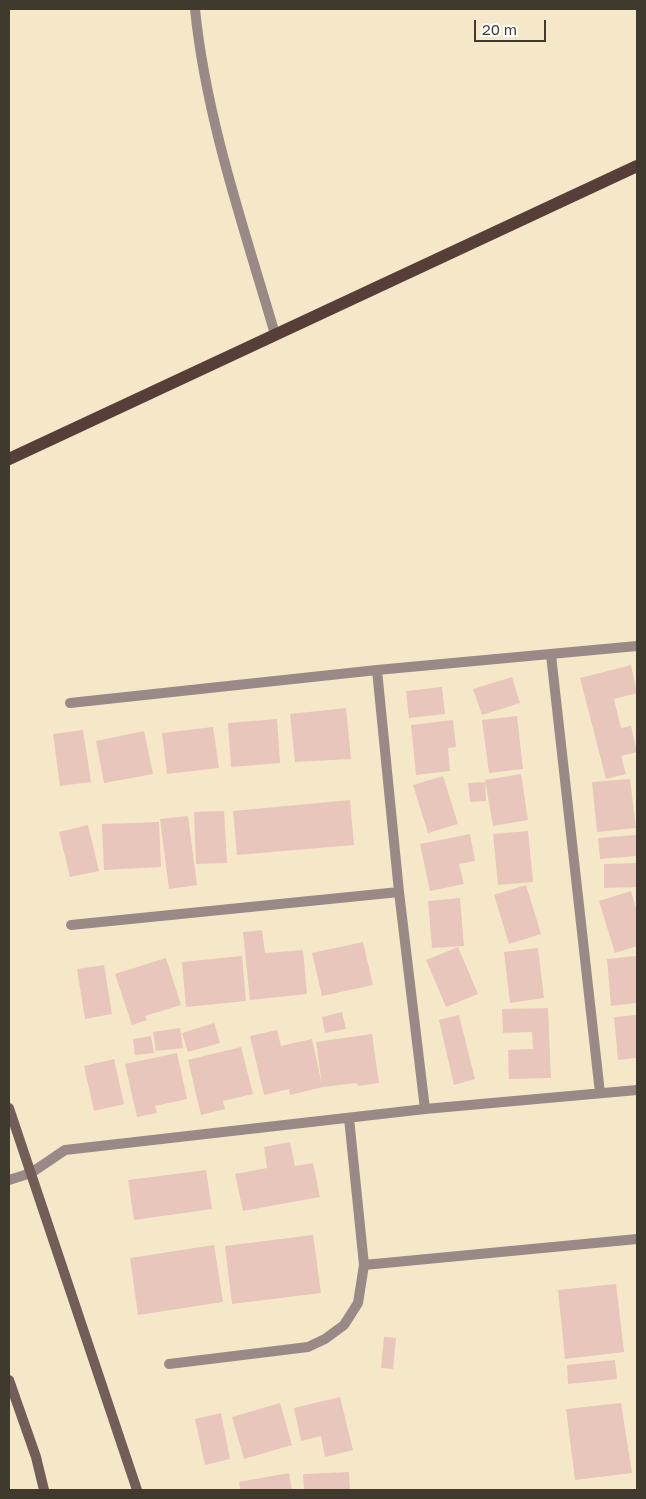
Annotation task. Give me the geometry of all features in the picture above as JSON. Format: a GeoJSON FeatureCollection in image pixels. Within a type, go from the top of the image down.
{"type":"FeatureCollection","features":[{"type":"Feature","properties":{"kind":"main road"},"geometry":{"type":"LineString","coordinates":[[9,459],[637,166]]}},
{"type":"Feature","properties":{"kind":"street"},"geometry":{"type":"LineString","coordinates":[[195,9],[198,42],[211,102],[235,196],[275,334]]}},
{"type":"Feature","properties":{"kind":"street"},"geometry":{"type":"LineString","coordinates":[[70,703],[377,670],[637,646]]}},
{"type":"Feature","properties":{"kind":"street"},"geometry":{"type":"LineString","coordinates":[[551,655],[600,1094]]}},
{"type":"Feature","properties":{"kind":"street"},"geometry":{"type":"LineString","coordinates":[[377,670],[399,892],[425,1109]]}},
{"type":"Feature","properties":{"kind":"street"},"geometry":{"type":"LineString","coordinates":[[71,925],[399,892]]}},
{"type":"Feature","properties":{"kind":"street"},"geometry":{"type":"LineString","coordinates":[[9,1180],[31,1173],[65,1150],[425,1109],[637,1090]]}},
{"type":"Feature","properties":{"kind":"street"},"geometry":{"type":"LineString","coordinates":[[9,1108],[137,1490]]}},
{"type":"Feature","properties":{"kind":"street"},"geometry":{"type":"LineString","coordinates":[[169,1364],[308,1347],[325,1339],[344,1325],[358,1303],[364,1265],[350,1118]]}},
{"type":"Feature","properties":{"kind":"street"},"geometry":{"type":"LineString","coordinates":[[364,1265],[637,1239]]}},
{"type":"Feature","properties":{"kind":"street"},"geometry":{"type":"LineString","coordinates":[[9,1380],[36,1457],[44,1490]]}},
{"type":"Feature","properties":{"kind":"building"},"geometry":{"type":"Polygon","coordinates":[[[631,665],[637,693],[614,699],[621,728],[631,726],[637,752],[621,756],[626,774],[606,779],[580,678],[631,665]]]}},
{"type":"Feature","properties":{"kind":"building"},"geometry":{"type":"Polygon","coordinates":[[[512,677],[520,703],[482,715],[473,689],[512,677]]]}},
{"type":"Feature","properties":{"kind":"building"},"geometry":{"type":"Polygon","coordinates":[[[442,687],[445,714],[409,718],[406,691],[442,687]]]}},
{"type":"Feature","properties":{"kind":"building"},"geometry":{"type":"Polygon","coordinates":[[[346,708],[351,759],[295,762],[290,714],[346,708]]]}},
{"type":"Feature","properties":{"kind":"building"},"geometry":{"type":"Polygon","coordinates":[[[517,716],[523,769],[489,773],[482,720],[517,716]]]}},
{"type":"Feature","properties":{"kind":"building"},"geometry":{"type":"Polygon","coordinates":[[[277,719],[280,763],[231,767],[228,723],[277,719]]]}},
{"type":"Feature","properties":{"kind":"building"},"geometry":{"type":"Polygon","coordinates":[[[453,720],[456,747],[448,748],[450,771],[416,775],[411,725],[453,720]]]}},
{"type":"Feature","properties":{"kind":"building"},"geometry":{"type":"Polygon","coordinates":[[[213,727],[219,768],[167,774],[162,733],[213,727]]]}},
{"type":"Feature","properties":{"kind":"building"},"geometry":{"type":"Polygon","coordinates":[[[83,730],[91,782],[60,786],[53,734],[83,730]]]}},
{"type":"Feature","properties":{"kind":"building"},"geometry":{"type":"Polygon","coordinates":[[[144,731],[153,774],[104,783],[96,741],[144,731]]]}},
{"type":"Feature","properties":{"kind":"building"},"geometry":{"type":"Polygon","coordinates":[[[521,774],[528,820],[493,826],[485,780],[521,774]]]}},
{"type":"Feature","properties":{"kind":"building"},"geometry":{"type":"Polygon","coordinates":[[[443,776],[458,824],[428,833],[413,785],[443,776]]]}},
{"type":"Feature","properties":{"kind":"building"},"geometry":{"type":"Polygon","coordinates":[[[630,779],[636,828],[597,832],[592,782],[630,779]]]}},
{"type":"Feature","properties":{"kind":"building"},"geometry":{"type":"Polygon","coordinates":[[[485,782],[486,801],[470,802],[468,783],[485,782]]]}},
{"type":"Feature","properties":{"kind":"building"},"geometry":{"type":"Polygon","coordinates":[[[350,800],[354,845],[237,855],[233,811],[350,800]]]}},
{"type":"Feature","properties":{"kind":"building"},"geometry":{"type":"Polygon","coordinates":[[[224,811],[227,863],[196,864],[194,812],[224,811]]]}},
{"type":"Feature","properties":{"kind":"building"},"geometry":{"type":"Polygon","coordinates":[[[188,816],[197,885],[169,889],[160,819],[188,816]]]}},
{"type":"Feature","properties":{"kind":"building"},"geometry":{"type":"Polygon","coordinates":[[[159,822],[161,867],[104,870],[102,824],[159,822]]]}},
{"type":"Feature","properties":{"kind":"building"},"geometry":{"type":"Polygon","coordinates":[[[88,825],[99,871],[70,877],[59,832],[88,825]]]}},
{"type":"Feature","properties":{"kind":"building"},"geometry":{"type":"Polygon","coordinates":[[[528,831],[533,882],[498,885],[493,834],[528,831]]]}},
{"type":"Feature","properties":{"kind":"building"},"geometry":{"type":"Polygon","coordinates":[[[470,834],[475,861],[459,864],[464,884],[430,891],[420,844],[470,834]]]}},
{"type":"Feature","properties":{"kind":"building"},"geometry":{"type":"Polygon","coordinates":[[[636,835],[637,856],[600,859],[598,838],[636,835]]]}},
{"type":"Feature","properties":{"kind":"building"},"geometry":{"type":"Polygon","coordinates":[[[637,863],[637,887],[604,888],[604,864],[637,863]]]}},
{"type":"Feature","properties":{"kind":"building"},"geometry":{"type":"Polygon","coordinates":[[[526,885],[541,934],[509,944],[494,895],[526,885]]]}},
{"type":"Feature","properties":{"kind":"building"},"geometry":{"type":"Polygon","coordinates":[[[631,891],[637,912],[637,946],[615,953],[599,901],[631,891]]]}},
{"type":"Feature","properties":{"kind":"building"},"geometry":{"type":"Polygon","coordinates":[[[460,898],[464,946],[432,948],[428,901],[460,898]]]}},
{"type":"Feature","properties":{"kind":"building"},"geometry":{"type":"Polygon","coordinates":[[[262,930],[265,953],[303,950],[307,994],[250,1000],[243,932],[262,930]]]}},
{"type":"Feature","properties":{"kind":"building"},"geometry":{"type":"Polygon","coordinates":[[[363,942],[373,985],[322,996],[312,953],[363,942]]]}},
{"type":"Feature","properties":{"kind":"building"},"geometry":{"type":"Polygon","coordinates":[[[458,947],[478,994],[446,1007],[426,960],[458,947]]]}},
{"type":"Feature","properties":{"kind":"building"},"geometry":{"type":"Polygon","coordinates":[[[538,948],[544,998],[510,1003],[504,952],[538,948]]]}},
{"type":"Feature","properties":{"kind":"building"},"geometry":{"type":"Polygon","coordinates":[[[242,956],[246,1001],[186,1007],[182,962],[242,956]]]}},
{"type":"Feature","properties":{"kind":"building"},"geometry":{"type":"Polygon","coordinates":[[[637,956],[637,1003],[611,1006],[607,959],[637,956]]]}},
{"type":"Feature","properties":{"kind":"building"},"geometry":{"type":"Polygon","coordinates":[[[166,958],[181,1005],[145,1016],[147,1020],[132,1025],[115,974],[166,958]]]}},
{"type":"Feature","properties":{"kind":"building"},"geometry":{"type":"Polygon","coordinates":[[[104,965],[112,1014],[85,1019],[77,969],[104,965]]]}},
{"type":"Feature","properties":{"kind":"building"},"geometry":{"type":"Polygon","coordinates":[[[548,1008],[551,1078],[509,1079],[508,1050],[533,1049],[532,1032],[503,1033],[502,1009],[548,1008]]]}},
{"type":"Feature","properties":{"kind":"building"},"geometry":{"type":"Polygon","coordinates":[[[342,1012],[346,1029],[325,1033],[322,1017],[342,1012]]]}},
{"type":"Feature","properties":{"kind":"building"},"geometry":{"type":"Polygon","coordinates":[[[459,1015],[475,1079],[454,1085],[439,1020],[459,1015]]]}},
{"type":"Feature","properties":{"kind":"building"},"geometry":{"type":"Polygon","coordinates":[[[637,1015],[637,1058],[618,1060],[614,1017],[637,1015]]]}},
{"type":"Feature","properties":{"kind":"building"},"geometry":{"type":"Polygon","coordinates":[[[214,1023],[220,1043],[188,1052],[182,1033],[214,1023]]]}},
{"type":"Feature","properties":{"kind":"building"},"geometry":{"type":"Polygon","coordinates":[[[180,1028],[183,1048],[156,1051],[153,1032],[180,1028]]]}},
{"type":"Feature","properties":{"kind":"building"},"geometry":{"type":"Polygon","coordinates":[[[277,1030],[281,1046],[312,1039],[322,1085],[316,1042],[372,1034],[379,1083],[358,1086],[357,1083],[323,1087],[290,1095],[289,1089],[264,1095],[250,1036],[277,1030]]]}},
{"type":"Feature","properties":{"kind":"building"},"geometry":{"type":"Polygon","coordinates":[[[151,1036],[154,1053],[135,1055],[133,1039],[151,1036]]]}},
{"type":"Feature","properties":{"kind":"building"},"geometry":{"type":"Polygon","coordinates":[[[241,1047],[253,1094],[223,1101],[225,1109],[201,1115],[188,1060],[241,1047]]]}},
{"type":"Feature","properties":{"kind":"building"},"geometry":{"type":"Polygon","coordinates":[[[177,1053],[187,1099],[155,1106],[157,1113],[137,1117],[125,1064],[177,1053]]]}},
{"type":"Feature","properties":{"kind":"building"},"geometry":{"type":"Polygon","coordinates":[[[114,1059],[124,1104],[94,1111],[84,1066],[114,1059]]]}},
{"type":"Feature","properties":{"kind":"building"},"geometry":{"type":"Polygon","coordinates":[[[290,1142],[295,1166],[313,1163],[320,1197],[243,1211],[235,1174],[267,1168],[264,1147],[290,1142]]]}},
{"type":"Feature","properties":{"kind":"building"},"geometry":{"type":"Polygon","coordinates":[[[206,1170],[212,1209],[134,1220],[128,1180],[206,1170]]]}},
{"type":"Feature","properties":{"kind":"building"},"geometry":{"type":"Polygon","coordinates":[[[313,1235],[321,1293],[232,1304],[225,1246],[313,1235]]]}},
{"type":"Feature","properties":{"kind":"building"},"geometry":{"type":"Polygon","coordinates":[[[214,1245],[223,1302],[138,1315],[130,1258],[214,1245]]]}},
{"type":"Feature","properties":{"kind":"building"},"geometry":{"type":"Polygon","coordinates":[[[616,1284],[624,1352],[565,1359],[558,1290],[616,1284]]]}},
{"type":"Feature","properties":{"kind":"building"},"geometry":{"type":"Polygon","coordinates":[[[384,1337],[396,1338],[393,1369],[381,1368],[384,1337]]]}},
{"type":"Feature","properties":{"kind":"building"},"geometry":{"type":"Polygon","coordinates":[[[615,1360],[617,1379],[568,1384],[567,1365],[615,1360]]]}},
{"type":"Feature","properties":{"kind":"building"},"geometry":{"type":"Polygon","coordinates":[[[340,1397],[353,1450],[325,1457],[321,1436],[301,1441],[294,1408],[340,1397]]]}},
{"type":"Feature","properties":{"kind":"building"},"geometry":{"type":"Polygon","coordinates":[[[280,1403],[292,1445],[244,1459],[232,1417],[280,1403]]]}},
{"type":"Feature","properties":{"kind":"building"},"geometry":{"type":"Polygon","coordinates":[[[621,1403],[632,1473],[575,1480],[566,1409],[621,1403]]]}},
{"type":"Feature","properties":{"kind":"building"},"geometry":{"type":"Polygon","coordinates":[[[221,1413],[230,1459],[205,1465],[195,1419],[221,1413]]]}},
{"type":"Feature","properties":{"kind":"building"},"geometry":{"type":"Polygon","coordinates":[[[349,1472],[350,1490],[304,1490],[303,1474],[349,1472]]]}},
{"type":"Feature","properties":{"kind":"building"},"geometry":{"type":"Polygon","coordinates":[[[289,1473],[292,1490],[240,1490],[239,1482],[289,1473]]]}}]}
